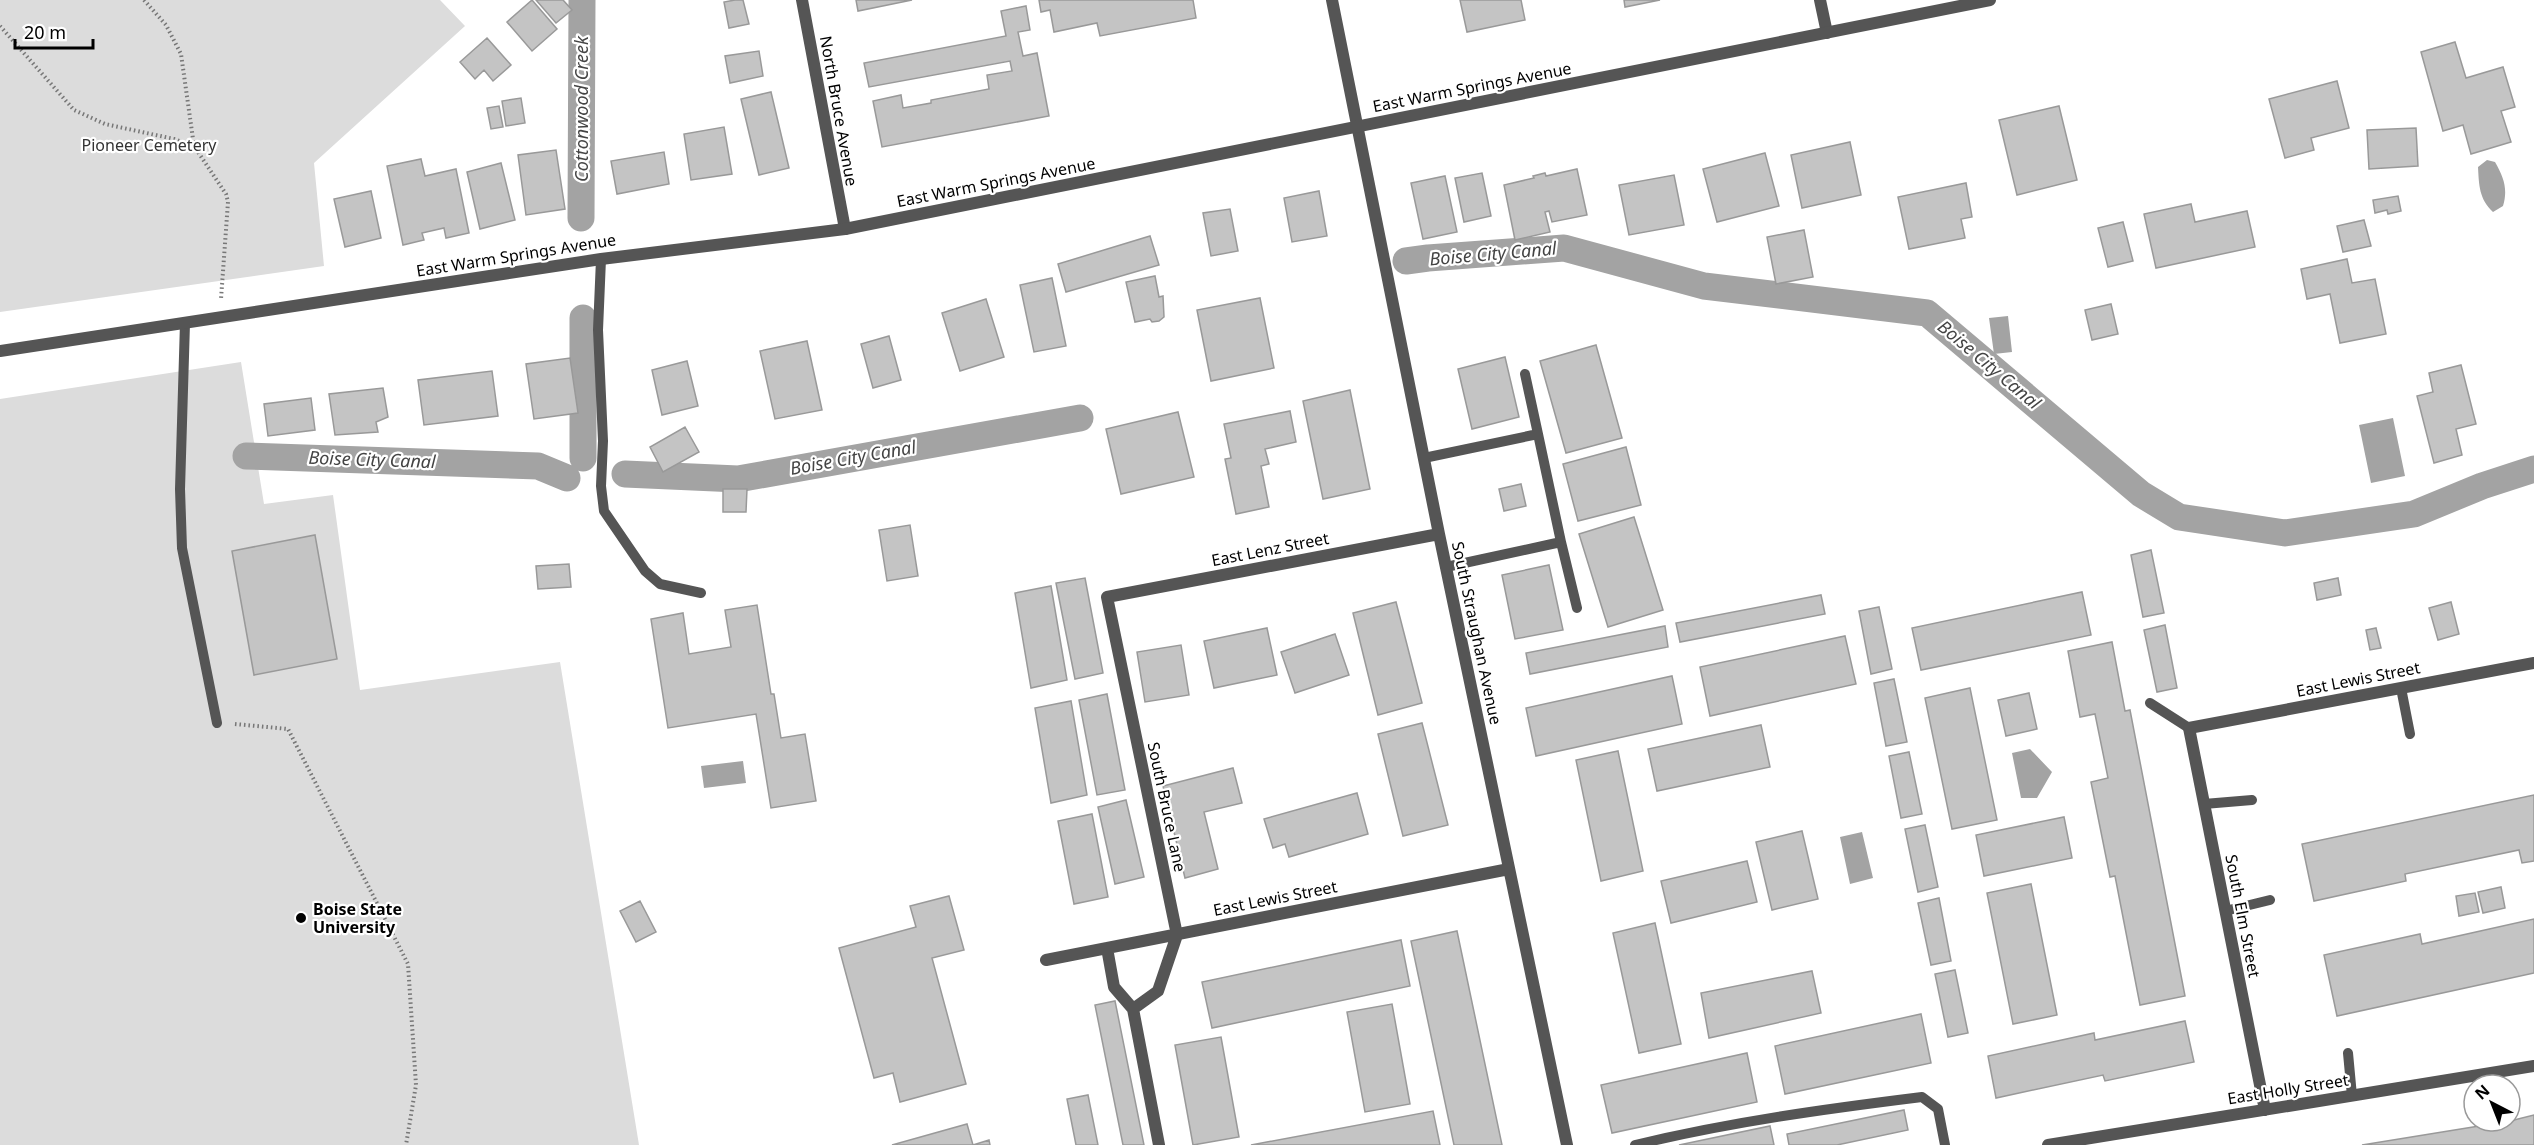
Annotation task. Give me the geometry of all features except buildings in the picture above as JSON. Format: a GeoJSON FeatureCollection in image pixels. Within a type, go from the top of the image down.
{"type":"FeatureCollection","features":[{"type":"Feature","properties":{"kind":"street","name":"North Bruce Avenue"},"geometry":{"type":"LineString","coordinates":[[802,0],[845,228]]}},
{"type":"Feature","properties":{"kind":"street","name":"South Straughan Avenue"},"geometry":{"type":"LineString","coordinates":[[1332,0],[1439,534],[1567,1145]]}},
{"type":"Feature","properties":{"kind":"street"},"geometry":{"type":"LineString","coordinates":[[1820,0],[1827,33]]}},
{"type":"Feature","properties":{"kind":"street","name":"East Warm Springs Avenue"},"geometry":{"type":"LineString","coordinates":[[0,351],[601,259],[845,228],[1990,0]]}},
{"type":"Feature","properties":{"kind":"street","name":"East Lenz Street"},"geometry":{"type":"LineString","coordinates":[[1107,597],[1439,534]]}},
{"type":"Feature","properties":{"kind":"street","name":"South Bruce Lane"},"geometry":{"type":"LineString","coordinates":[[1107,597],[1177,934]]}},
{"type":"Feature","properties":{"kind":"street","name":"East Lewis Street"},"geometry":{"type":"LineString","coordinates":[[2189,728],[2534,663]]}},
{"type":"Feature","properties":{"kind":"street","name":"South Elm Street"},"geometry":{"type":"LineString","coordinates":[[2189,728],[2265,1110]]}},
{"type":"Feature","properties":{"kind":"street","name":"East Lewis Street"},"geometry":{"type":"LineString","coordinates":[[1046,960],[1509,869]]}},
{"type":"Feature","properties":{"kind":"street"},"geometry":{"type":"LineString","coordinates":[[1133,1009],[1158,991],[1177,934]]}},
{"type":"Feature","properties":{"kind":"street"},"geometry":{"type":"LineString","coordinates":[[1107,948],[1114,987],[1133,1009],[1159,1145]]}},
{"type":"Feature","properties":{"kind":"street","name":"East Holly Street"},"geometry":{"type":"LineString","coordinates":[[2048,1145],[2534,1066]]}},
{"type":"Feature","properties":{"kind":"lane"},"geometry":{"type":"LineString","coordinates":[[601,259],[598,330],[603,441],[601,486],[604,511],[645,571],[660,584],[701,593]]}},
{"type":"Feature","properties":{"kind":"lane"},"geometry":{"type":"LineString","coordinates":[[184,323],[180,489],[182,548],[217,723]]}},
{"type":"Feature","properties":{"kind":"lane"},"geometry":{"type":"LineString","coordinates":[[1525,374],[1577,608]]}},
{"type":"Feature","properties":{"kind":"lane"},"geometry":{"type":"LineString","coordinates":[[1424,458],[1538,434]]}},
{"type":"Feature","properties":{"kind":"lane"},"geometry":{"type":"LineString","coordinates":[[1446,567],[1561,542]]}},
{"type":"Feature","properties":{"kind":"lane"},"geometry":{"type":"LineString","coordinates":[[2401,688],[2409,734]]}},
{"type":"Feature","properties":{"kind":"lane"},"geometry":{"type":"LineString","coordinates":[[2150,703],[2189,728]]}},
{"type":"Feature","properties":{"kind":"lane"},"geometry":{"type":"LineString","coordinates":[[2204,804],[2252,800]]}},
{"type":"Feature","properties":{"kind":"lane"},"geometry":{"type":"LineString","coordinates":[[2225,911],[2270,900]]}},
{"type":"Feature","properties":{"kind":"lane"},"geometry":{"type":"LineString","coordinates":[[2348,1053],[2352,1096]]}},
{"type":"Feature","properties":{"kind":"lane"},"geometry":{"type":"LineString","coordinates":[[1635,1145],[1686,1132],[1800,1112],[1922,1097],[1938,1109],[1945,1145]]}},
{"type":"Feature","properties":{"kind":"path"},"geometry":{"type":"LineString","coordinates":[[144,0],[166,25],[181,54],[194,146],[226,194],[229,206],[219,318]]}},
{"type":"Feature","properties":{"kind":"path"},"geometry":{"type":"LineString","coordinates":[[0,26],[74,110],[105,124],[174,139],[194,146]]}},
{"type":"Feature","properties":{"kind":"path"},"geometry":{"type":"LineString","coordinates":[[217,723],[288,729],[408,964],[416,1085],[406,1145]]}},
{"type":"Feature","properties":{"kind":"green space","name":"Pioneer Cemetery"},"geometry":{"type":"Polygon","coordinates":[[[0,0],[440,0],[465,26],[314,163],[324,266],[0,312],[0,0]]]}},
{"type":"Feature","properties":{"kind":"green space","name":"Boise State University"},"geometry":{"type":"Polygon","coordinates":[[[241,362],[264,504],[333,495],[360,690],[560,662],[639,1145],[0,1145],[0,399],[241,362]]]}},
{"type":"Feature","properties":{"kind":"shaded area"},"geometry":{"type":"Polygon","coordinates":[[[2487,160],[2495,162],[2503,178],[2505,189],[2503,206],[2493,212],[2482,197],[2479,180],[2478,167],[2487,160]]]}},
{"type":"Feature","properties":{"kind":"shaded area"},"geometry":{"type":"Polygon","coordinates":[[[2008,316],[2012,352],[1994,354],[1989,318],[2008,316]]]}},
{"type":"Feature","properties":{"kind":"shaded area"},"geometry":{"type":"Polygon","coordinates":[[[2393,418],[2405,476],[2371,483],[2359,425],[2393,418]]]}},
{"type":"Feature","properties":{"kind":"shaded area"},"geometry":{"type":"Polygon","coordinates":[[[2030,749],[2052,772],[2037,798],[2021,798],[2012,753],[2030,749]]]}},
{"type":"Feature","properties":{"kind":"shaded area"},"geometry":{"type":"Polygon","coordinates":[[[743,761],[746,783],[704,788],[701,766],[743,761]]]}},
{"type":"Feature","properties":{"kind":"shaded area"},"geometry":{"type":"Polygon","coordinates":[[[1862,832],[1873,878],[1850,884],[1840,837],[1862,832]]]}},
{"type":"Feature","properties":{"kind":"waterway","name":"Cottonwood Creek"},"geometry":{"type":"LineString","coordinates":[[581,218],[582,0]]}},
{"type":"Feature","properties":{"kind":"waterway","name":"Boise City Canal"},"geometry":{"type":"LineString","coordinates":[[1406,261],[1564,248],[1704,286],[1927,313],[2141,494],[2179,517],[2285,533],[2414,514],[2482,486],[2534,469]]}},
{"type":"Feature","properties":{"kind":"waterway","name":"Cottonwood Creek"},"geometry":{"type":"LineString","coordinates":[[583,318],[583,458]]}},
{"type":"Feature","properties":{"kind":"waterway","name":"Boise City Canal"},"geometry":{"type":"LineString","coordinates":[[625,474],[738,479],[1080,418]]}},
{"type":"Feature","properties":{"kind":"waterway","name":"Boise City Canal"},"geometry":{"type":"LineString","coordinates":[[246,456],[538,466],[567,478]]}},
{"type":"Feature","properties":{"kind":"place","name":"Boise State University"},"geometry":{"type":"Point","coordinates":[301,918]}}]}
